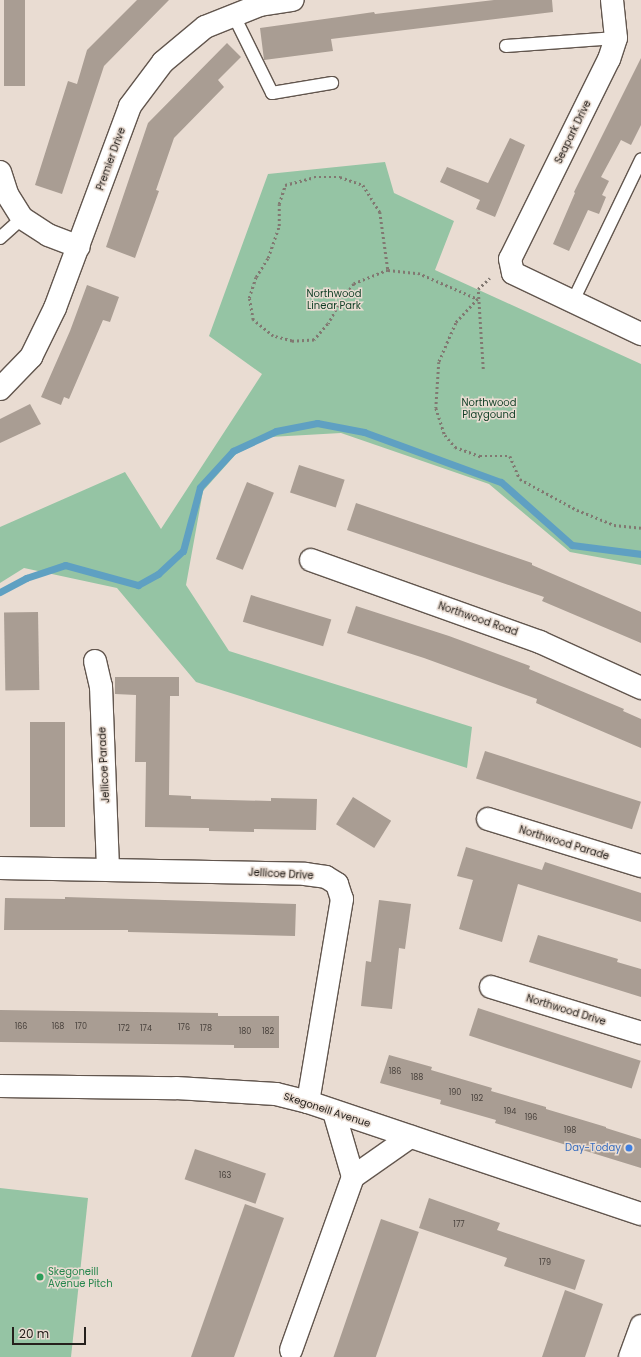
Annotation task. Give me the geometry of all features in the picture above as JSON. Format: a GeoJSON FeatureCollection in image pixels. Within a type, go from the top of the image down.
{"type":"FeatureCollection","features":[{"type":"Feature","properties":{"kind":"street","name":"Premier Drive"},"geometry":{"type":"LineString","coordinates":[[0,390],[31,358],[55,308],[79,247],[130,106],[163,62],[205,27],[260,5],[293,0]]}},
{"type":"Feature","properties":{"kind":"street","name":"Seapark Drive"},"geometry":{"type":"LineString","coordinates":[[510,258],[609,59],[616,38],[612,0]]}},
{"type":"Feature","properties":{"kind":"street"},"geometry":{"type":"LineString","coordinates":[[0,172],[7,194],[22,218],[48,236],[79,247]]}},
{"type":"Feature","properties":{"kind":"street"},"geometry":{"type":"LineString","coordinates":[[510,258],[513,273],[641,334]]}},
{"type":"Feature","properties":{"kind":"street","name":"Northwood Road"},"geometry":{"type":"LineString","coordinates":[[310,560],[540,642],[641,688]]}},
{"type":"Feature","properties":{"kind":"street","name":"Jellicoe Parade"},"geometry":{"type":"LineString","coordinates":[[95,661],[100,686],[108,870]]}},
{"type":"Feature","properties":{"kind":"street","name":"Northwood Parade"},"geometry":{"type":"LineString","coordinates":[[488,819],[641,866]]}},
{"type":"Feature","properties":{"kind":"street","name":"Jellicoe Drive"},"geometry":{"type":"LineString","coordinates":[[0,868],[305,874],[326,877],[337,884],[342,899],[308,1102]]}},
{"type":"Feature","properties":{"kind":"street","name":"Northwood Drive"},"geometry":{"type":"LineString","coordinates":[[491,987],[641,1033]]}},
{"type":"Feature","properties":{"kind":"street","name":"Skegoneill Avenue"},"geometry":{"type":"LineString","coordinates":[[0,1086],[215,1090],[276,1094],[308,1102],[640,1216]]}},
{"type":"Feature","properties":{"kind":"street"},"geometry":{"type":"LineString","coordinates":[[334,1112],[353,1177]]}},
{"type":"Feature","properties":{"kind":"street"},"geometry":{"type":"LineString","coordinates":[[291,1350],[353,1177],[410,1137]]}},
{"type":"Feature","properties":{"kind":"street"},"geometry":{"type":"LineString","coordinates":[[630,1357],[641,1326]]}},
{"type":"Feature","properties":{"kind":"lane"},"geometry":{"type":"LineString","coordinates":[[234,16],[272,93],[332,83]]}},
{"type":"Feature","properties":{"kind":"lane"},"geometry":{"type":"LineString","coordinates":[[506,46],[616,38]]}},
{"type":"Feature","properties":{"kind":"lane"},"geometry":{"type":"LineString","coordinates":[[573,301],[641,160]]}},
{"type":"Feature","properties":{"kind":"lane"},"geometry":{"type":"LineString","coordinates":[[0,238],[22,218]]}},
{"type":"Feature","properties":{"kind":"path"},"geometry":{"type":"LineString","coordinates":[[388,270],[380,212],[363,185],[340,177],[314,177],[285,185],[279,204],[279,226],[268,258],[256,277],[249,298],[253,320],[272,336],[292,341],[314,340],[328,324],[341,301],[354,284],[388,270],[418,273],[478,299]]}},
{"type":"Feature","properties":{"kind":"path"},"geometry":{"type":"LineString","coordinates":[[483,369],[478,290],[510,258]]}},
{"type":"Feature","properties":{"kind":"path"},"geometry":{"type":"LineString","coordinates":[[478,299],[456,323],[440,362],[436,408],[444,435],[455,447],[480,456],[510,456],[520,479],[576,510],[614,525],[641,528]]}},
{"type":"Feature","properties":{"kind":"green space","name":"Northwood Linear Park"},"geometry":{"type":"Polygon","coordinates":[[[385,162],[394,193],[454,221],[435,270],[641,364],[641,565],[570,552],[489,484],[341,433],[270,437],[236,454],[203,491],[186,585],[229,651],[472,727],[467,768],[196,682],[117,588],[24,568],[0,583],[0,527],[125,472],[161,529],[262,374],[209,336],[268,174],[385,162]]]}},
{"type":"Feature","properties":{"kind":"green space","name":"Skegoneill Avenue Pitch"},"geometry":{"type":"Polygon","coordinates":[[[0,1188],[88,1198],[71,1357],[0,1357],[0,1188]]]}},
{"type":"Feature","properties":{"kind":"building"},"geometry":{"type":"Polygon","coordinates":[[[4,0],[25,0],[25,86],[4,86],[4,0]]]}},
{"type":"Feature","properties":{"kind":"building"},"geometry":{"type":"Polygon","coordinates":[[[137,0],[169,0],[104,66],[62,194],[35,185],[68,81],[77,84],[87,50],[137,0]]]}},
{"type":"Feature","properties":{"kind":"building"},"geometry":{"type":"Polygon","coordinates":[[[494,0],[552,0],[553,12],[331,39],[333,51],[264,60],[260,28],[374,12],[375,14],[494,0]]]}},
{"type":"Feature","properties":{"kind":"building"},"geometry":{"type":"Polygon","coordinates":[[[227,43],[241,57],[218,80],[224,87],[174,138],[156,190],[159,191],[135,258],[106,247],[148,123],[227,43]]]}},
{"type":"Feature","properties":{"kind":"building"},"geometry":{"type":"Polygon","coordinates":[[[641,58],[641,125],[631,145],[621,140],[601,177],[609,181],[602,195],[606,197],[599,214],[588,210],[569,251],[553,244],[575,193],[574,192],[641,58]]]}},
{"type":"Feature","properties":{"kind":"building"},"geometry":{"type":"Polygon","coordinates":[[[510,138],[525,145],[495,217],[476,209],[480,200],[440,182],[447,167],[488,183],[510,138]]]}},
{"type":"Feature","properties":{"kind":"building"},"geometry":{"type":"Polygon","coordinates":[[[87,285],[119,297],[110,322],[103,320],[69,399],[64,397],[61,405],[41,397],[70,331],[87,285]]]}},
{"type":"Feature","properties":{"kind":"building"},"geometry":{"type":"Polygon","coordinates":[[[30,404],[41,424],[0,443],[0,419],[30,404]]]}},
{"type":"Feature","properties":{"kind":"building"},"geometry":{"type":"Polygon","coordinates":[[[299,465],[345,480],[336,507],[290,493],[299,465]]]}},
{"type":"Feature","properties":{"kind":"building"},"geometry":{"type":"Polygon","coordinates":[[[247,482],[274,493],[243,570],[216,559],[247,482]]]}},
{"type":"Feature","properties":{"kind":"building"},"geometry":{"type":"Polygon","coordinates":[[[356,503],[532,563],[532,565],[641,612],[641,643],[542,601],[544,597],[347,530],[356,503]]]}},
{"type":"Feature","properties":{"kind":"building"},"geometry":{"type":"Polygon","coordinates":[[[251,595],[331,620],[323,646],[243,622],[251,595]]]}},
{"type":"Feature","properties":{"kind":"building"},"geometry":{"type":"Polygon","coordinates":[[[356,606],[449,636],[530,666],[529,669],[624,709],[623,711],[641,719],[641,748],[536,703],[537,699],[424,658],[347,633],[356,606]]]}},
{"type":"Feature","properties":{"kind":"building"},"geometry":{"type":"Polygon","coordinates":[[[38,612],[39,690],[5,691],[4,613],[38,612]]]}},
{"type":"Feature","properties":{"kind":"building"},"geometry":{"type":"Polygon","coordinates":[[[115,677],[179,677],[179,696],[170,696],[169,795],[191,796],[191,799],[271,801],[271,798],[317,799],[316,830],[254,829],[254,832],[209,831],[209,828],[145,827],[146,762],[135,762],[136,695],[115,694],[115,677]]]}},
{"type":"Feature","properties":{"kind":"building"},"geometry":{"type":"Polygon","coordinates":[[[30,722],[65,722],[65,827],[30,827],[30,722]]]}},
{"type":"Feature","properties":{"kind":"building"},"geometry":{"type":"Polygon","coordinates":[[[485,751],[641,802],[632,829],[476,779],[485,751]]]}},
{"type":"Feature","properties":{"kind":"building"},"geometry":{"type":"Polygon","coordinates":[[[353,797],[391,821],[374,848],[336,824],[353,797]]]}},
{"type":"Feature","properties":{"kind":"building"},"geometry":{"type":"Polygon","coordinates":[[[466,847],[542,870],[545,862],[641,893],[641,922],[518,884],[502,942],[459,929],[473,880],[457,876],[466,847]]]}},
{"type":"Feature","properties":{"kind":"building"},"geometry":{"type":"Polygon","coordinates":[[[65,897],[296,904],[295,936],[128,932],[128,930],[4,930],[5,898],[65,899],[65,897]]]}},
{"type":"Feature","properties":{"kind":"building"},"geometry":{"type":"Polygon","coordinates":[[[379,900],[411,904],[405,949],[399,948],[392,1009],[361,1006],[366,961],[371,962],[379,900]]]}},
{"type":"Feature","properties":{"kind":"building"},"geometry":{"type":"Polygon","coordinates":[[[538,935],[618,959],[617,962],[641,969],[641,997],[529,962],[538,935]]]}},
{"type":"Feature","properties":{"kind":"building"},"geometry":{"type":"Polygon","coordinates":[[[478,1008],[641,1061],[632,1088],[469,1036],[478,1008]]]}},
{"type":"Feature","properties":{"kind":"building"},"geometry":{"type":"Polygon","coordinates":[[[0,1010],[218,1013],[218,1016],[279,1016],[279,1048],[234,1048],[234,1045],[0,1042],[0,1010]]]}},
{"type":"Feature","properties":{"kind":"building"},"geometry":{"type":"Polygon","coordinates":[[[389,1055],[432,1067],[431,1070],[492,1088],[491,1091],[546,1107],[546,1109],[641,1139],[641,1168],[495,1123],[496,1120],[440,1104],[441,1100],[380,1083],[389,1055]]]}},
{"type":"Feature","properties":{"kind":"building"},"geometry":{"type":"Polygon","coordinates":[[[195,1149],[266,1173],[255,1204],[185,1179],[195,1149]]]}},
{"type":"Feature","properties":{"kind":"building"},"geometry":{"type":"Polygon","coordinates":[[[429,1198],[500,1223],[497,1230],[585,1260],[575,1290],[504,1266],[507,1258],[419,1228],[429,1198]]]}},
{"type":"Feature","properties":{"kind":"building"},"geometry":{"type":"Polygon","coordinates":[[[245,1204],[284,1218],[234,1357],[191,1357],[245,1204]]]}},
{"type":"Feature","properties":{"kind":"building"},"geometry":{"type":"Polygon","coordinates":[[[381,1219],[419,1232],[376,1357],[333,1357],[381,1219]]]}},
{"type":"Feature","properties":{"kind":"building"},"geometry":{"type":"Polygon","coordinates":[[[565,1290],[603,1304],[585,1357],[542,1357],[565,1290]]]}},
{"type":"Feature","properties":{"kind":"waterway"},"geometry":{"type":"LineString","coordinates":[[0,592],[26,578],[65,565],[138,585],[158,574],[183,551],[200,487],[233,451],[276,431],[317,423],[364,432],[501,482],[572,545],[641,554]]}},
{"type":"Feature","properties":{"kind":"place","name":"Day-Today"},"geometry":{"type":"Point","coordinates":[629,1148]}},
{"type":"Feature","properties":{"kind":"place","name":"Skegoneill Avenue Pitch"},"geometry":{"type":"Point","coordinates":[40,1277]}},
{"type":"Feature","properties":{"kind":"park label","name":"Northwood Playgound"},"geometry":{"type":"Point","coordinates":[489,408]}}]}
